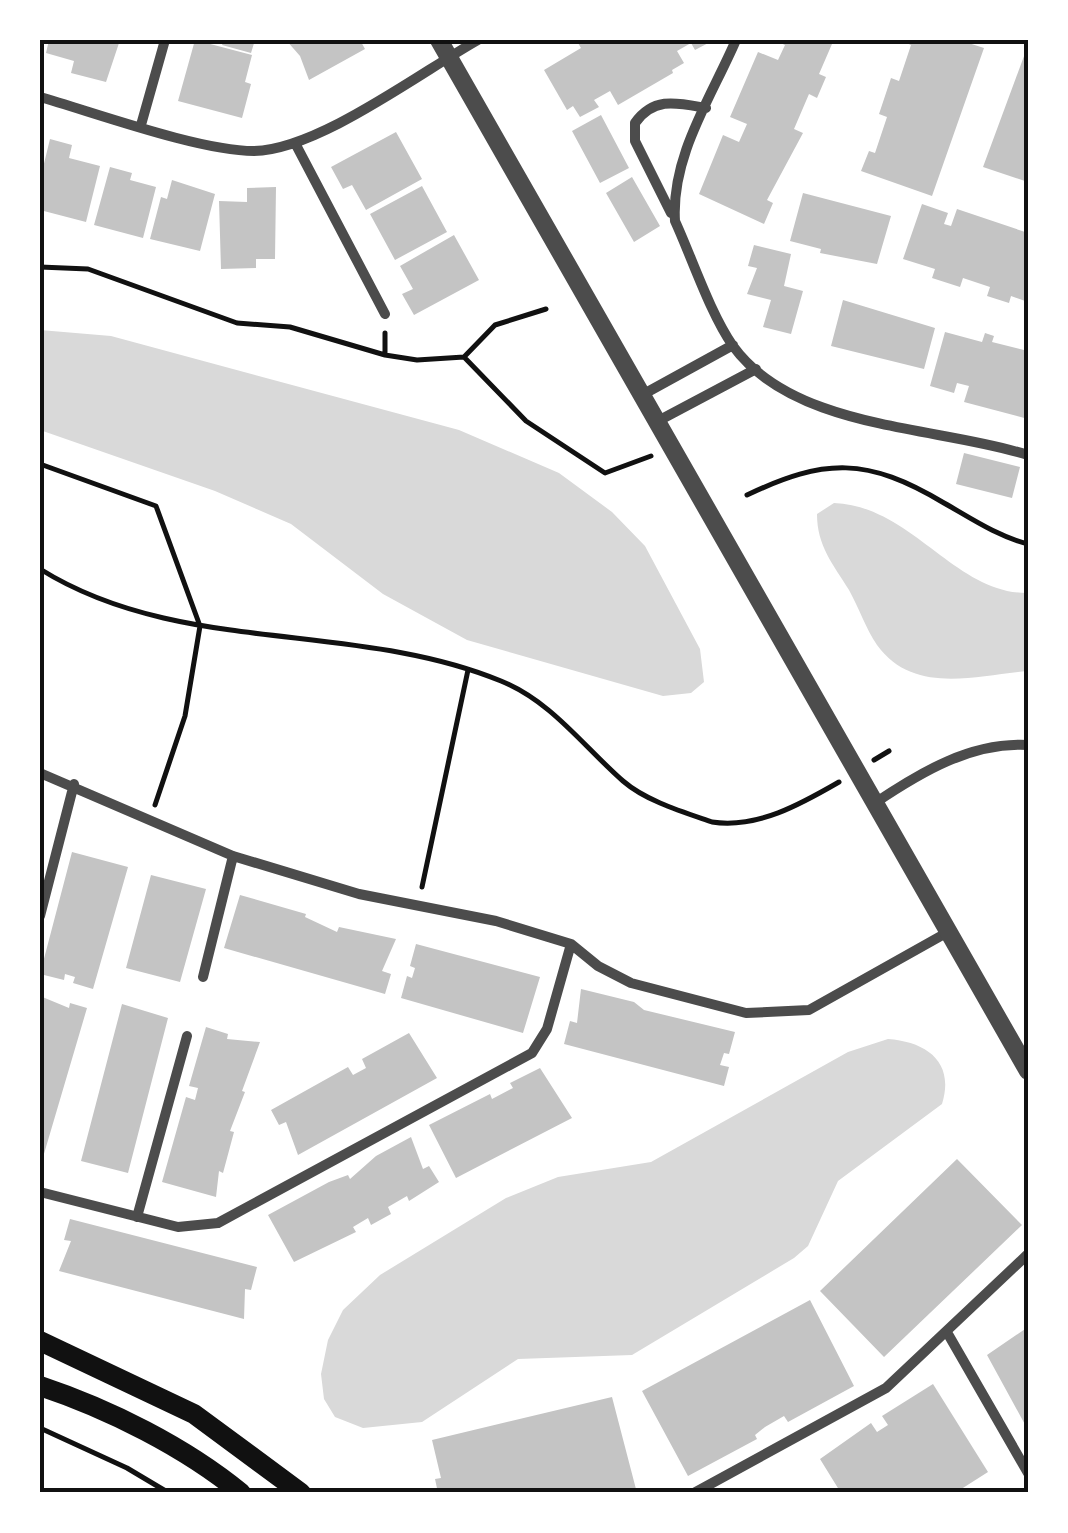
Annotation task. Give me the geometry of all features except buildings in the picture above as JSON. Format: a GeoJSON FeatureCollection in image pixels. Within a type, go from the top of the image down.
{"type":"FeatureCollection","features":[{"type":"Feature","properties":{"kind":"main road"},"geometry":{"type":"LineString","coordinates":[[40,1342],[194,1414],[300,1493]]}},
{"type":"Feature","properties":{"kind":"main road"},"geometry":{"type":"LineString","coordinates":[[40,1386],[149,1435],[218,1474],[241,1493]]}},
{"type":"Feature","properties":{"kind":"street"},"geometry":{"type":"LineString","coordinates":[[142,125],[164,40]]}},
{"type":"Feature","properties":{"kind":"street"},"geometry":{"type":"LineString","coordinates":[[40,97],[231,149],[274,149],[295,143],[444,48],[478,40]]}},
{"type":"Feature","properties":{"kind":"street"},"geometry":{"type":"LineString","coordinates":[[675,221],[678,167],[736,40]]}},
{"type":"Feature","properties":{"kind":"street"},"geometry":{"type":"LineString","coordinates":[[444,48],[1028,1071]]}},
{"type":"Feature","properties":{"kind":"street"},"geometry":{"type":"LineString","coordinates":[[706,108],[665,102],[645,111],[635,122],[635,141],[732,345],[778,388],[818,406],[918,432],[975,438],[1028,455]]}},
{"type":"Feature","properties":{"kind":"street"},"geometry":{"type":"LineString","coordinates":[[295,143],[384,314]]}},
{"type":"Feature","properties":{"kind":"street"},"geometry":{"type":"LineString","coordinates":[[642,396],[732,345]]}},
{"type":"Feature","properties":{"kind":"street"},"geometry":{"type":"LineString","coordinates":[[658,421],[756,369]]}},
{"type":"Feature","properties":{"kind":"street"},"geometry":{"type":"LineString","coordinates":[[875,803],[915,776],[959,756],[1028,745]]}},
{"type":"Feature","properties":{"kind":"street"},"geometry":{"type":"LineString","coordinates":[[40,773],[74,784],[233,856],[359,894],[496,921],[571,944],[598,966],[632,983],[711,1006],[778,1015],[809,1010],[948,932]]}},
{"type":"Feature","properties":{"kind":"street"},"geometry":{"type":"LineString","coordinates":[[40,916],[74,784]]}},
{"type":"Feature","properties":{"kind":"street"},"geometry":{"type":"LineString","coordinates":[[202,977],[233,856]]}},
{"type":"Feature","properties":{"kind":"street"},"geometry":{"type":"LineString","coordinates":[[40,1192],[178,1227],[218,1223],[532,1052],[547,1029],[571,944]]}},
{"type":"Feature","properties":{"kind":"street"},"geometry":{"type":"LineString","coordinates":[[137,1217],[187,1036]]}},
{"type":"Feature","properties":{"kind":"street"},"geometry":{"type":"LineString","coordinates":[[694,1493],[886,1388],[948,1334],[1028,1254]]}},
{"type":"Feature","properties":{"kind":"street"},"geometry":{"type":"LineString","coordinates":[[948,1334],[1028,1473]]}},
{"type":"Feature","properties":{"kind":"path"},"geometry":{"type":"LineString","coordinates":[[40,267],[88,270],[238,322],[290,327],[417,360],[464,356],[495,325],[546,309]]}},
{"type":"Feature","properties":{"kind":"path"},"geometry":{"type":"LineString","coordinates":[[464,356],[526,421],[605,472],[673,448]]}},
{"type":"Feature","properties":{"kind":"path"},"geometry":{"type":"LineString","coordinates":[[40,464],[156,506],[200,626],[185,716],[151,818]]}},
{"type":"Feature","properties":{"kind":"path"},"geometry":{"type":"LineString","coordinates":[[747,496],[819,466],[864,470],[901,482],[1008,538],[1028,544]]}},
{"type":"Feature","properties":{"kind":"path"},"geometry":{"type":"LineString","coordinates":[[40,569],[93,597],[200,626],[344,642],[502,681],[552,710],[633,788],[712,822],[749,822],[821,792]]}},
{"type":"Feature","properties":{"kind":"path"},"geometry":{"type":"LineString","coordinates":[[418,906],[468,670]]}},
{"type":"Feature","properties":{"kind":"path"},"geometry":{"type":"LineString","coordinates":[[40,1428],[127,1468],[169,1493]]}},
{"type":"Feature","properties":{"kind":"shaded area"},"geometry":{"type":"Polygon","coordinates":[[[40,330],[111,336],[459,430],[559,473],[612,512],[645,546],[700,649],[704,682],[691,693],[663,696],[467,640],[383,594],[291,524],[215,491],[40,430],[40,330]]]}},
{"type":"Feature","properties":{"kind":"shaded area"},"geometry":{"type":"Polygon","coordinates":[[[834,503],[887,518],[978,580],[1002,590],[1028,593],[1028,671],[947,679],[909,671],[892,661],[873,639],[823,545],[817,514],[834,503]]]}},
{"type":"Feature","properties":{"kind":"shaded area"},"geometry":{"type":"Polygon","coordinates":[[[888,1039],[915,1045],[935,1057],[945,1077],[942,1104],[838,1181],[808,1246],[794,1258],[632,1355],[518,1359],[422,1422],[363,1428],[335,1417],[324,1399],[321,1374],[328,1340],[343,1310],[380,1275],[506,1198],[558,1177],[651,1162],[848,1052],[888,1039]]]}}]}
